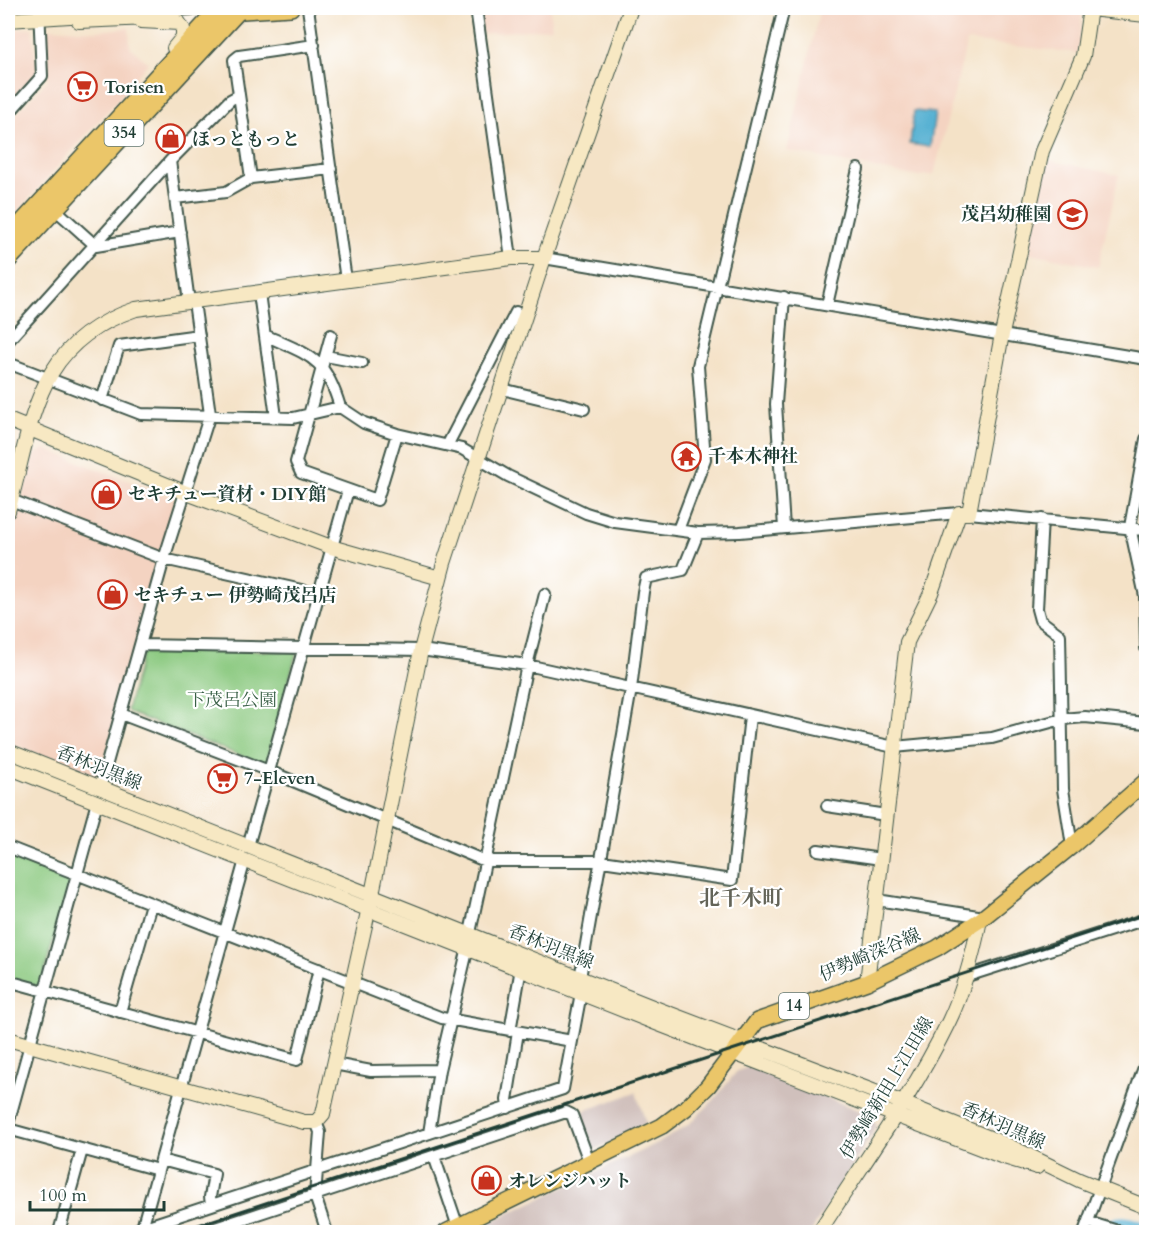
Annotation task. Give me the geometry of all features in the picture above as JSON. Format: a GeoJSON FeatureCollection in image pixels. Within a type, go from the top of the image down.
{"type":"FeatureCollection","features":[{"type":"Feature","properties":{"kind":"highway","name":"354"},"geometry":{"type":"LineString","coordinates":[[8,239],[142,94],[228,10]]}},
{"type":"Feature","properties":{"kind":"highway","name":"354"},"geometry":{"type":"LineString","coordinates":[[8,259],[228,10]]}},
{"type":"Feature","properties":{"kind":"main road"},"geometry":{"type":"LineString","coordinates":[[228,10],[291,8]]}},
{"type":"Feature","properties":{"kind":"main road","name":"伊勢崎深谷線"},"geometry":{"type":"LineString","coordinates":[[452,1230],[590,1164],[676,1116],[708,1086],[757,1021],[867,982],[937,948],[982,918],[1072,846],[1146,781]]}},
{"type":"Feature","properties":{"kind":"street"},"geometry":{"type":"LineString","coordinates":[[8,20],[43,14],[193,8]]}},
{"type":"Feature","properties":{"kind":"street"},"geometry":{"type":"LineString","coordinates":[[309,8],[346,280]]}},
{"type":"Feature","properties":{"kind":"street"},"geometry":{"type":"LineString","coordinates":[[476,8],[511,258]]}},
{"type":"Feature","properties":{"kind":"street"},"geometry":{"type":"LineString","coordinates":[[8,1039],[304,1122],[316,1122],[323,1114],[369,909],[422,650],[441,578],[477,458],[631,8]]}},
{"type":"Feature","properties":{"kind":"street"},"geometry":{"type":"LineString","coordinates":[[678,530],[705,459],[698,366],[784,8]]}},
{"type":"Feature","properties":{"kind":"street"},"geometry":{"type":"LineString","coordinates":[[867,982],[907,642],[931,593],[964,513],[1042,151],[1083,56],[1090,8],[1146,15]]}},
{"type":"Feature","properties":{"kind":"street"},"geometry":{"type":"LineString","coordinates":[[43,14],[90,22],[228,10]]}},
{"type":"Feature","properties":{"kind":"street"},"geometry":{"type":"LineString","coordinates":[[8,114],[41,79],[43,14]]}},
{"type":"Feature","properties":{"kind":"street"},"geometry":{"type":"LineString","coordinates":[[128,20],[174,21],[179,23],[184,32],[182,40],[155,69],[142,94]]}},
{"type":"Feature","properties":{"kind":"street"},"geometry":{"type":"LineString","coordinates":[[251,178],[234,60],[239,56],[314,45]]}},
{"type":"Feature","properties":{"kind":"street"},"geometry":{"type":"LineString","coordinates":[[8,341],[96,246],[170,161],[230,100],[239,96]]}},
{"type":"Feature","properties":{"kind":"street"},"geometry":{"type":"LineString","coordinates":[[100,788],[164,559],[210,414],[170,161]]}},
{"type":"Feature","properties":{"kind":"street"},"geometry":{"type":"LineString","coordinates":[[175,198],[226,192],[251,178],[331,169]]}},
{"type":"Feature","properties":{"kind":"street"},"geometry":{"type":"LineString","coordinates":[[827,305],[858,170]]}},
{"type":"Feature","properties":{"kind":"street"},"geometry":{"type":"LineString","coordinates":[[55,208],[96,246]]}},
{"type":"Feature","properties":{"kind":"street"},"geometry":{"type":"LineString","coordinates":[[96,246],[180,232]]}},
{"type":"Feature","properties":{"kind":"street"},"geometry":{"type":"LineString","coordinates":[[319,594],[164,559],[9,505],[30,428],[47,379],[57,361],[73,343],[100,324],[136,309],[511,258],[544,258],[1146,358]]}},
{"type":"Feature","properties":{"kind":"street"},"geometry":{"type":"LineString","coordinates":[[259,292],[276,417]]}},
{"type":"Feature","properties":{"kind":"street"},"geometry":{"type":"LineString","coordinates":[[784,297],[776,404],[784,528]]}},
{"type":"Feature","properties":{"kind":"street"},"geometry":{"type":"LineString","coordinates":[[448,444],[516,312]]}},
{"type":"Feature","properties":{"kind":"street"},"geometry":{"type":"LineString","coordinates":[[102,400],[119,346],[199,335]]}},
{"type":"Feature","properties":{"kind":"street"},"geometry":{"type":"LineString","coordinates":[[265,335],[324,361],[362,363]]}},
{"type":"Feature","properties":{"kind":"street"},"geometry":{"type":"LineString","coordinates":[[332,335],[296,462],[301,473],[377,500],[398,434]]}},
{"type":"Feature","properties":{"kind":"street"},"geometry":{"type":"LineString","coordinates":[[324,361],[340,407],[364,423],[398,434],[448,444],[585,513],[615,522],[698,532],[784,528],[964,513],[1146,530]]}},
{"type":"Feature","properties":{"kind":"street"},"geometry":{"type":"LineString","coordinates":[[8,363],[141,414],[276,417],[309,415],[340,407]]}},
{"type":"Feature","properties":{"kind":"street"},"geometry":{"type":"LineString","coordinates":[[502,388],[584,409]]}},
{"type":"Feature","properties":{"kind":"street"},"geometry":{"type":"LineString","coordinates":[[8,420],[184,492],[331,548],[441,578]]}},
{"type":"Feature","properties":{"kind":"street"},"geometry":{"type":"LineString","coordinates":[[1146,439],[1130,527],[1145,596],[1146,648]]}},
{"type":"Feature","properties":{"kind":"street"},"geometry":{"type":"LineString","coordinates":[[142,1228],[348,490]]}},
{"type":"Feature","properties":{"kind":"street"},"geometry":{"type":"LineString","coordinates":[[1042,519],[1036,609],[1040,620],[1060,635],[1063,789],[1072,846]]}},
{"type":"Feature","properties":{"kind":"street"},"geometry":{"type":"LineString","coordinates":[[580,978],[631,689],[646,578],[683,570],[698,532]]}},
{"type":"Feature","properties":{"kind":"street"},"geometry":{"type":"LineString","coordinates":[[429,1133],[439,1070],[469,940],[526,665],[545,594]]}},
{"type":"Feature","properties":{"kind":"street"},"geometry":{"type":"LineString","coordinates":[[140,645],[304,646],[422,650],[526,665],[894,747],[992,738],[1062,719],[1086,717],[1146,723]]}},
{"type":"Feature","properties":{"kind":"street"},"geometry":{"type":"LineString","coordinates":[[122,714],[269,771],[485,861],[602,861],[732,880],[750,716]]}},
{"type":"Feature","properties":{"kind":"street","name":"香林羽黒線"},"geometry":{"type":"LineString","coordinates":[[8,751],[100,788],[369,909],[580,978],[894,1114],[1000,1156],[1079,1180],[1146,1207]]}},
{"type":"Feature","properties":{"kind":"street","name":"香林羽黒線"},"geometry":{"type":"LineString","coordinates":[[8,767],[97,802],[372,894],[469,940],[521,968],[581,993],[903,1102],[1007,1145],[1079,1180]]}},
{"type":"Feature","properties":{"kind":"street"},"geometry":{"type":"LineString","coordinates":[[8,1124],[97,802]]}},
{"type":"Feature","properties":{"kind":"street"},"geometry":{"type":"LineString","coordinates":[[827,806],[886,815]]}},
{"type":"Feature","properties":{"kind":"street"},"geometry":{"type":"LineString","coordinates":[[8,847],[451,1021],[572,1041]]}},
{"type":"Feature","properties":{"kind":"street"},"geometry":{"type":"LineString","coordinates":[[818,850],[881,859]]}},
{"type":"Feature","properties":{"kind":"street"},"geometry":{"type":"LineString","coordinates":[[877,900],[982,918]]}},
{"type":"Feature","properties":{"kind":"street"},"geometry":{"type":"LineString","coordinates":[[120,1012],[151,904]]}},
{"type":"Feature","properties":{"kind":"street","name":"伊勢崎新田上江田線"},"geometry":{"type":"LineString","coordinates":[[819,1233],[903,1102],[950,1019],[982,918]]}},
{"type":"Feature","properties":{"kind":"street"},"geometry":{"type":"LineString","coordinates":[[964,977],[1146,919]]}},
{"type":"Feature","properties":{"kind":"street"},"geometry":{"type":"LineString","coordinates":[[508,1108],[521,968]]}},
{"type":"Feature","properties":{"kind":"street"},"geometry":{"type":"LineString","coordinates":[[8,981],[297,1060],[320,969]]}},
{"type":"Feature","properties":{"kind":"street"},"geometry":{"type":"LineString","coordinates":[[128,1233],[563,1089],[581,993]]}},
{"type":"Feature","properties":{"kind":"street"},"geometry":{"type":"LineString","coordinates":[[1121,1233],[1087,1225],[1146,1062]]}},
{"type":"Feature","properties":{"kind":"street"},"geometry":{"type":"LineString","coordinates":[[334,1064],[371,1071],[439,1070]]}},
{"type":"Feature","properties":{"kind":"street"},"geometry":{"type":"LineString","coordinates":[[203,1233],[570,1112],[590,1164]]}},
{"type":"Feature","properties":{"kind":"street"},"geometry":{"type":"LineString","coordinates":[[316,1122],[320,1132],[315,1170],[315,1196],[327,1233]]}},
{"type":"Feature","properties":{"kind":"street"},"geometry":{"type":"LineString","coordinates":[[8,1129],[82,1150],[214,1174],[210,1197],[212,1205]]}},
{"type":"Feature","properties":{"kind":"street"},"geometry":{"type":"LineString","coordinates":[[59,1233],[82,1150]]}},
{"type":"Feature","properties":{"kind":"street"},"geometry":{"type":"LineString","coordinates":[[434,1156],[452,1230]]}},
{"type":"Feature","properties":{"kind":"shaded area"},"geometry":{"type":"Polygon","coordinates":[[[478,8],[550,8],[552,28],[482,34],[478,8]]]}},
{"type":"Feature","properties":{"kind":"shaded area"},"geometry":{"type":"Polygon","coordinates":[[[820,8],[1083,8],[1078,53],[967,41],[934,175],[914,176],[787,151],[820,8]]]}},
{"type":"Feature","properties":{"kind":"shaded area"},"geometry":{"type":"Polygon","coordinates":[[[32,28],[37,73],[8,107],[8,30],[32,28]]]}},
{"type":"Feature","properties":{"kind":"shaded area"},"geometry":{"type":"Polygon","coordinates":[[[51,28],[95,31],[129,28],[130,47],[148,63],[8,222],[8,123],[48,80],[46,31],[51,28]]]}},
{"type":"Feature","properties":{"kind":"shaded area","name":"茂呂幼稚園"},"geometry":{"type":"Polygon","coordinates":[[[1046,160],[1119,175],[1098,267],[1026,252],[1046,160]]]}},
{"type":"Feature","properties":{"kind":"shaded area"},"geometry":{"type":"Polygon","coordinates":[[[45,449],[176,499],[101,774],[96,777],[8,742],[8,546],[34,454],[45,449]]]}},
{"type":"Feature","properties":{"kind":"shaded area"},"geometry":{"type":"Polygon","coordinates":[[[749,1067],[868,1114],[877,1126],[811,1232],[469,1232],[662,1141],[688,1125],[713,1101],[737,1071],[749,1067]]]}},
{"type":"Feature","properties":{"kind":"shaded area"},"geometry":{"type":"Polygon","coordinates":[[[636,1092],[646,1123],[595,1150],[587,1151],[576,1114],[636,1092]]]}},
{"type":"Feature","properties":{"kind":"green space","name":"下茂呂公園"},"geometry":{"type":"Polygon","coordinates":[[[146,649],[297,651],[267,762],[262,764],[130,713],[127,710],[143,651],[146,649]]]}},
{"type":"Feature","properties":{"kind":"green space"},"geometry":{"type":"Polygon","coordinates":[[[8,855],[68,877],[70,882],[41,984],[36,986],[8,978],[8,855]]]}},
{"type":"Feature","properties":{"kind":"water"},"geometry":{"type":"Polygon","coordinates":[[[914,111],[935,113],[930,147],[910,144],[914,111]]]}},
{"type":"Feature","properties":{"kind":"waterway"},"geometry":{"type":"LineString","coordinates":[[1106,1232],[1121,1224],[1146,1231]]}},
{"type":"Feature","properties":{"kind":"railway"},"geometry":{"type":"LineString","coordinates":[[177,1232],[1146,914]]}},
{"type":"Feature","properties":{"kind":"place","name":"Torisen"},"geometry":{"type":"Point","coordinates":[83,87]}},
{"type":"Feature","properties":{"kind":"place","name":"ほっともっと"},"geometry":{"type":"Point","coordinates":[171,139]}},
{"type":"Feature","properties":{"kind":"place","name":"茂呂幼稚園"},"geometry":{"type":"Point","coordinates":[1072,214]}},
{"type":"Feature","properties":{"kind":"place","name":"千本木神社"},"geometry":{"type":"Point","coordinates":[687,456]}},
{"type":"Feature","properties":{"kind":"place","name":"セキチュー資材・DIY館"},"geometry":{"type":"Point","coordinates":[107,494]}},
{"type":"Feature","properties":{"kind":"place","name":"セキチュー 伊勢崎茂呂店"},"geometry":{"type":"Point","coordinates":[113,595]}},
{"type":"Feature","properties":{"kind":"place","name":"7-Eleven"},"geometry":{"type":"Point","coordinates":[223,778]}},
{"type":"Feature","properties":{"kind":"place","name":"オレンジハット"},"geometry":{"type":"Point","coordinates":[487,1181]}},
{"type":"Feature","properties":{"kind":"district","name":"北千木町"},"geometry":{"type":"Point","coordinates":[741,898]}}]}
